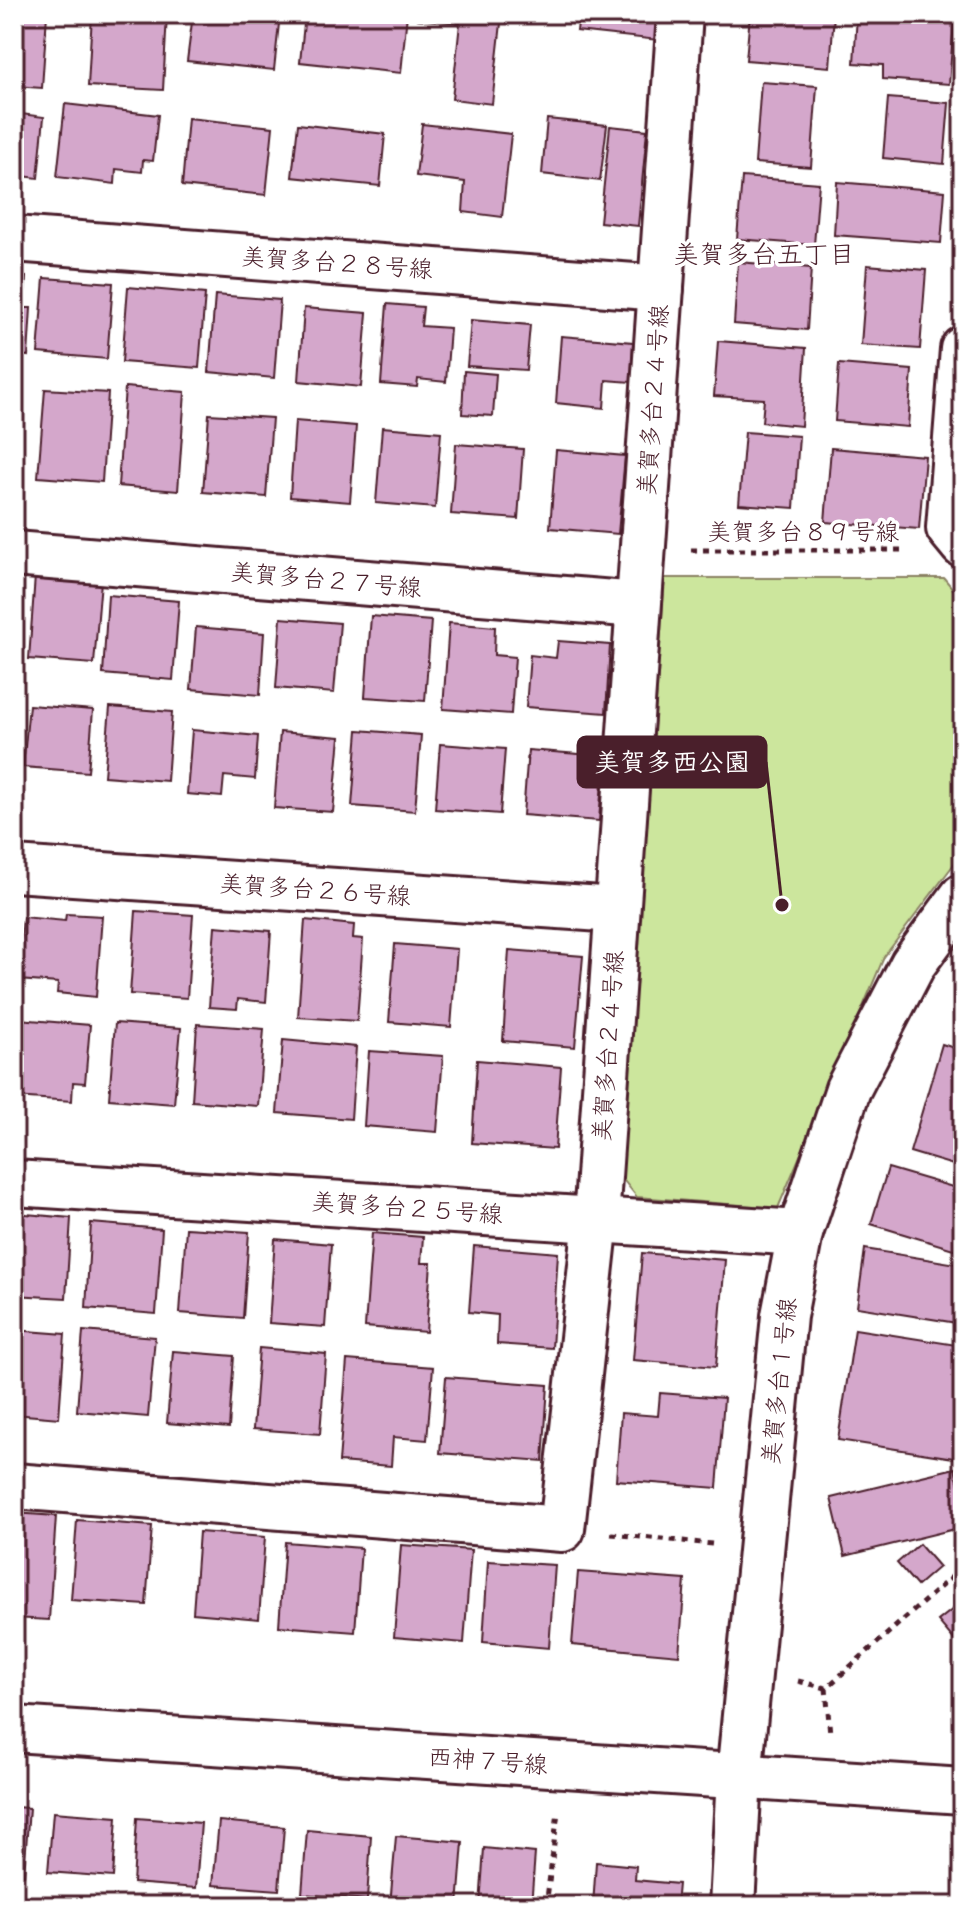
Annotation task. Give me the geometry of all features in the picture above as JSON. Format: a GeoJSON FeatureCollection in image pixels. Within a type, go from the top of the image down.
{"type":"FeatureCollection","features":[{"type":"Feature","properties":{"kind":"street","name":"美賀多台２４号線"},"geometry":{"type":"LineString","coordinates":[[562,1529],[596,1220],[680,14]]}},
{"type":"Feature","properties":{"kind":"street","name":"美賀多台２８号線"},"geometry":{"type":"LineString","coordinates":[[14,239],[661,288]]}},
{"type":"Feature","properties":{"kind":"street"},"geometry":{"type":"LineString","coordinates":[[963,349],[949,528],[963,545]]}},
{"type":"Feature","properties":{"kind":"street","name":"美賀多台２７号線"},"geometry":{"type":"LineString","coordinates":[[14,554],[638,605]]}},
{"type":"Feature","properties":{"kind":"street","name":"美賀多台２６号線"},"geometry":{"type":"LineString","coordinates":[[14,869],[617,910]]}},
{"type":"Feature","properties":{"kind":"street","name":"美賀多台１号線"},"geometry":{"type":"LineString","coordinates":[[732,1906],[739,1777],[784,1316],[800,1233],[848,1089],[913,964],[963,896]]}},
{"type":"Feature","properties":{"kind":"street","name":"美賀多台２５号線"},"geometry":{"type":"LineString","coordinates":[[14,1183],[800,1233]]}},
{"type":"Feature","properties":{"kind":"street"},"geometry":{"type":"LineString","coordinates":[[14,1486],[562,1529]]}},
{"type":"Feature","properties":{"kind":"street","name":"西神７号線"},"geometry":{"type":"LineString","coordinates":[[14,1729],[963,1791]]}},
{"type":"Feature","properties":{"kind":"path","name":"美賀多台８９号線"},"geometry":{"type":"LineString","coordinates":[[642,550],[917,550]]}},
{"type":"Feature","properties":{"kind":"path"},"geometry":{"type":"LineString","coordinates":[[562,1529],[761,1549]]}},
{"type":"Feature","properties":{"kind":"path"},"geometry":{"type":"LineString","coordinates":[[749,1669],[826,1688],[963,1567]]}},
{"type":"Feature","properties":{"kind":"path"},"geometry":{"type":"LineString","coordinates":[[546,1906],[563,1766]]}},
{"type":"Feature","properties":{"kind":"green space"},"geometry":{"type":"Polygon","coordinates":[[[665,578],[944,578],[963,601],[963,852],[884,957],[778,1208],[637,1197],[621,1177],[665,578]]]}},
{"type":"Feature","properties":{"kind":"building"},"geometry":{"type":"Polygon","coordinates":[[[14,14],[47,14],[42,88],[14,86],[14,14]]]}},
{"type":"Feature","properties":{"kind":"building"},"geometry":{"type":"Polygon","coordinates":[[[92,14],[167,14],[163,90],[88,86],[92,14]]]}},
{"type":"Feature","properties":{"kind":"building"},"geometry":{"type":"Polygon","coordinates":[[[193,14],[280,14],[274,70],[187,61],[193,14]]]}},
{"type":"Feature","properties":{"kind":"building"},"geometry":{"type":"Polygon","coordinates":[[[305,14],[407,14],[401,73],[300,62],[305,14]]]}},
{"type":"Feature","properties":{"kind":"building"},"geometry":{"type":"Polygon","coordinates":[[[419,14],[502,14],[492,104],[452,99],[460,23],[418,19],[419,14]]]}},
{"type":"Feature","properties":{"kind":"building"},"geometry":{"type":"Polygon","coordinates":[[[579,14],[660,14],[658,40],[577,31],[579,14]]]}},
{"type":"Feature","properties":{"kind":"building"},"geometry":{"type":"Polygon","coordinates":[[[750,14],[834,14],[830,67],[746,60],[750,14]]]}},
{"type":"Feature","properties":{"kind":"building"},"geometry":{"type":"Polygon","coordinates":[[[857,15],[954,22],[949,84],[883,79],[883,65],[854,63],[857,15]]]}},
{"type":"Feature","properties":{"kind":"building"},"geometry":{"type":"Polygon","coordinates":[[[761,82],[817,86],[811,167],[755,163],[761,82]]]}},
{"type":"Feature","properties":{"kind":"building"},"geometry":{"type":"Polygon","coordinates":[[[888,98],[949,103],[944,164],[883,158],[888,98]]]}},
{"type":"Feature","properties":{"kind":"building"},"geometry":{"type":"Polygon","coordinates":[[[65,104],[158,115],[153,161],[143,160],[142,172],[116,169],[115,184],[57,177],[65,104]]]}},
{"type":"Feature","properties":{"kind":"building"},"geometry":{"type":"Polygon","coordinates":[[[14,113],[44,117],[38,178],[14,175],[14,113]]]}},
{"type":"Feature","properties":{"kind":"building"},"geometry":{"type":"Polygon","coordinates":[[[188,118],[273,127],[266,195],[182,186],[188,118]]]}},
{"type":"Feature","properties":{"kind":"building"},"geometry":{"type":"Polygon","coordinates":[[[547,119],[607,125],[600,181],[542,174],[547,119]]]}},
{"type":"Feature","properties":{"kind":"building"},"geometry":{"type":"Polygon","coordinates":[[[298,124],[385,134],[380,186],[292,177],[298,124]]]}},
{"type":"Feature","properties":{"kind":"building"},"geometry":{"type":"Polygon","coordinates":[[[422,124],[511,134],[502,217],[463,212],[465,182],[416,176],[422,124]]]}},
{"type":"Feature","properties":{"kind":"building"},"geometry":{"type":"Polygon","coordinates":[[[610,126],[647,130],[638,226],[600,222],[610,126]]]}},
{"type":"Feature","properties":{"kind":"building"},"geometry":{"type":"Polygon","coordinates":[[[742,177],[819,183],[814,245],[737,239],[742,177]]]}},
{"type":"Feature","properties":{"kind":"building"},"geometry":{"type":"Polygon","coordinates":[[[837,182],[945,191],[941,243],[834,235],[837,182]]]}},
{"type":"Feature","properties":{"kind":"building"},"geometry":{"type":"Polygon","coordinates":[[[738,262],[811,268],[807,330],[734,324],[738,262]]]}},
{"type":"Feature","properties":{"kind":"building"},"geometry":{"type":"Polygon","coordinates":[[[867,265],[926,270],[920,349],[861,345],[867,265]]]}},
{"type":"Feature","properties":{"kind":"building"},"geometry":{"type":"Polygon","coordinates":[[[14,276],[26,277],[24,308],[31,308],[28,356],[14,354],[14,276]]]}},
{"type":"Feature","properties":{"kind":"building"},"geometry":{"type":"Polygon","coordinates":[[[44,278],[113,283],[107,359],[38,353],[44,278]]]}},
{"type":"Feature","properties":{"kind":"building"},"geometry":{"type":"Polygon","coordinates":[[[128,287],[205,294],[199,368],[122,362],[128,287]]]}},
{"type":"Feature","properties":{"kind":"building"},"geometry":{"type":"Polygon","coordinates":[[[215,295],[280,300],[274,378],[209,372],[215,295]]]}},
{"type":"Feature","properties":{"kind":"building"},"geometry":{"type":"Polygon","coordinates":[[[387,304],[423,307],[421,326],[450,328],[446,382],[418,379],[417,387],[381,384],[387,304]]]}},
{"type":"Feature","properties":{"kind":"building"},"geometry":{"type":"Polygon","coordinates":[[[304,308],[367,313],[361,387],[299,381],[304,308]]]}},
{"type":"Feature","properties":{"kind":"building"},"geometry":{"type":"Polygon","coordinates":[[[471,320],[530,325],[526,370],[467,366],[471,320]]]}},
{"type":"Feature","properties":{"kind":"building"},"geometry":{"type":"Polygon","coordinates":[[[561,336],[633,342],[631,382],[606,380],[604,408],[556,403],[561,336]]]}},
{"type":"Feature","properties":{"kind":"building"},"geometry":{"type":"Polygon","coordinates":[[[718,341],[806,348],[801,426],[762,422],[764,399],[714,396],[718,341]]]}},
{"type":"Feature","properties":{"kind":"building"},"geometry":{"type":"Polygon","coordinates":[[[839,364],[912,370],[908,427],[835,421],[839,364]]]}},
{"type":"Feature","properties":{"kind":"building"},"geometry":{"type":"Polygon","coordinates":[[[464,371],[496,374],[493,416],[462,414],[464,371]]]}},
{"type":"Feature","properties":{"kind":"building"},"geometry":{"type":"Polygon","coordinates":[[[125,387],[185,392],[178,491],[118,486],[125,387]]]}},
{"type":"Feature","properties":{"kind":"building"},"geometry":{"type":"Polygon","coordinates":[[[45,389],[108,393],[102,482],[38,477],[45,389]]]}},
{"type":"Feature","properties":{"kind":"building"},"geometry":{"type":"Polygon","coordinates":[[[209,414],[272,418],[266,497],[203,492],[209,414]]]}},
{"type":"Feature","properties":{"kind":"building"},"geometry":{"type":"Polygon","coordinates":[[[295,421],[356,426],[350,502],[290,497],[295,421]]]}},
{"type":"Feature","properties":{"kind":"building"},"geometry":{"type":"Polygon","coordinates":[[[382,427],[441,432],[435,508],[376,503],[382,427]]]}},
{"type":"Feature","properties":{"kind":"building"},"geometry":{"type":"Polygon","coordinates":[[[745,432],[799,436],[794,508],[739,504],[745,432]]]}},
{"type":"Feature","properties":{"kind":"building"},"geometry":{"type":"Polygon","coordinates":[[[456,444],[523,449],[518,519],[451,514],[456,444]]]}},
{"type":"Feature","properties":{"kind":"building"},"geometry":{"type":"Polygon","coordinates":[[[831,448],[925,456],[919,529],[825,522],[831,448]]]}},
{"type":"Feature","properties":{"kind":"building"},"geometry":{"type":"Polygon","coordinates":[[[556,450],[625,456],[618,534],[550,528],[556,450]]]}},
{"type":"Feature","properties":{"kind":"building"},"geometry":{"type":"Polygon","coordinates":[[[35,576],[101,581],[94,664],[29,659],[35,576]]]}},
{"type":"Feature","properties":{"kind":"building"},"geometry":{"type":"Polygon","coordinates":[[[108,595],[179,601],[173,680],[103,674],[108,595]]]}},
{"type":"Feature","properties":{"kind":"building"},"geometry":{"type":"Polygon","coordinates":[[[371,616],[431,621],[425,701],[365,697],[371,616]]]}},
{"type":"Feature","properties":{"kind":"building"},"geometry":{"type":"Polygon","coordinates":[[[281,618],[340,623],[334,693],[276,688],[281,618]]]}},
{"type":"Feature","properties":{"kind":"building"},"geometry":{"type":"Polygon","coordinates":[[[449,623],[495,627],[494,655],[515,657],[511,714],[443,709],[449,623]]]}},
{"type":"Feature","properties":{"kind":"building"},"geometry":{"type":"Polygon","coordinates":[[[196,627],[264,633],[260,695],[191,689],[196,627]]]}},
{"type":"Feature","properties":{"kind":"building"},"geometry":{"type":"Polygon","coordinates":[[[558,641],[610,645],[606,713],[526,707],[530,655],[556,658],[558,641]]]}},
{"type":"Feature","properties":{"kind":"building"},"geometry":{"type":"Polygon","coordinates":[[[29,705],[93,710],[88,772],[23,767],[29,705]]]}},
{"type":"Feature","properties":{"kind":"building"},"geometry":{"type":"Polygon","coordinates":[[[110,707],[172,712],[167,781],[104,776],[110,707]]]}},
{"type":"Feature","properties":{"kind":"building"},"geometry":{"type":"Polygon","coordinates":[[[192,730],[258,736],[255,779],[224,776],[222,797],[187,794],[192,730]]]}},
{"type":"Feature","properties":{"kind":"building"},"geometry":{"type":"Polygon","coordinates":[[[358,730],[421,735],[415,811],[352,806],[358,730]]]}},
{"type":"Feature","properties":{"kind":"building"},"geometry":{"type":"Polygon","coordinates":[[[280,732],[340,737],[333,812],[274,808],[280,732]]]}},
{"type":"Feature","properties":{"kind":"building"},"geometry":{"type":"Polygon","coordinates":[[[440,744],[505,749],[500,814],[435,809],[440,744]]]}},
{"type":"Feature","properties":{"kind":"building"},"geometry":{"type":"Polygon","coordinates":[[[528,750],[604,756],[599,821],[523,815],[528,750]]]}},
{"type":"Feature","properties":{"kind":"building"},"geometry":{"type":"Polygon","coordinates":[[[136,911],[193,915],[187,998],[130,994],[136,911]]]}},
{"type":"Feature","properties":{"kind":"building"},"geometry":{"type":"Polygon","coordinates":[[[66,914],[102,916],[96,997],[57,993],[58,983],[18,980],[23,917],[65,921],[66,914]]]}},
{"type":"Feature","properties":{"kind":"building"},"geometry":{"type":"Polygon","coordinates":[[[305,920],[354,925],[353,938],[363,939],[357,1021],[298,1017],[305,920]]]}},
{"type":"Feature","properties":{"kind":"building"},"geometry":{"type":"Polygon","coordinates":[[[215,926],[271,931],[266,1002],[238,999],[237,1009],[209,1007],[215,926]]]}},
{"type":"Feature","properties":{"kind":"building"},"geometry":{"type":"Polygon","coordinates":[[[395,944],[457,949],[451,1027],[389,1022],[395,944]]]}},
{"type":"Feature","properties":{"kind":"building"},"geometry":{"type":"Polygon","coordinates":[[[509,950],[583,956],[575,1047],[503,1041],[509,950]]]}},
{"type":"Feature","properties":{"kind":"building"},"geometry":{"type":"Polygon","coordinates":[[[18,1019],[90,1025],[85,1083],[73,1082],[72,1101],[14,1097],[18,1019]]]}},
{"type":"Feature","properties":{"kind":"building"},"geometry":{"type":"Polygon","coordinates":[[[115,1023],[181,1028],[174,1104],[109,1099],[115,1023]]]}},
{"type":"Feature","properties":{"kind":"building"},"geometry":{"type":"Polygon","coordinates":[[[197,1024],[264,1029],[258,1106],[192,1101],[197,1024]]]}},
{"type":"Feature","properties":{"kind":"building"},"geometry":{"type":"Polygon","coordinates":[[[283,1040],[356,1047],[351,1119],[277,1113],[283,1040]]]}},
{"type":"Feature","properties":{"kind":"building"},"geometry":{"type":"Polygon","coordinates":[[[942,1044],[963,1051],[963,1168],[910,1152],[942,1044]]]}},
{"type":"Feature","properties":{"kind":"building"},"geometry":{"type":"Polygon","coordinates":[[[369,1051],[443,1056],[437,1132],[364,1126],[369,1051]]]}},
{"type":"Feature","properties":{"kind":"building"},"geometry":{"type":"Polygon","coordinates":[[[477,1060],[561,1067],[555,1149],[472,1143],[477,1060]]]}},
{"type":"Feature","properties":{"kind":"building"},"geometry":{"type":"Polygon","coordinates":[[[888,1168],[963,1190],[963,1252],[871,1224],[888,1168]]]}},
{"type":"Feature","properties":{"kind":"building"},"geometry":{"type":"Polygon","coordinates":[[[14,1213],[71,1218],[66,1298],[14,1295],[14,1213]]]}},
{"type":"Feature","properties":{"kind":"building"},"geometry":{"type":"Polygon","coordinates":[[[91,1223],[162,1229],[156,1314],[86,1308],[91,1223]]]}},
{"type":"Feature","properties":{"kind":"building"},"geometry":{"type":"Polygon","coordinates":[[[186,1228],[249,1232],[243,1318],[180,1313],[186,1228]]]}},
{"type":"Feature","properties":{"kind":"building"},"geometry":{"type":"Polygon","coordinates":[[[372,1233],[423,1237],[421,1263],[431,1263],[426,1332],[365,1327],[372,1233]]]}},
{"type":"Feature","properties":{"kind":"building"},"geometry":{"type":"Polygon","coordinates":[[[275,1239],[331,1244],[325,1327],[269,1323],[275,1239]]]}},
{"type":"Feature","properties":{"kind":"building"},"geometry":{"type":"Polygon","coordinates":[[[474,1246],[558,1253],[552,1348],[497,1344],[498,1315],[469,1312],[474,1246]]]}},
{"type":"Feature","properties":{"kind":"building"},"geometry":{"type":"Polygon","coordinates":[[[865,1249],[963,1265],[963,1324],[857,1307],[865,1249]]]}},
{"type":"Feature","properties":{"kind":"building"},"geometry":{"type":"Polygon","coordinates":[[[642,1253],[725,1260],[716,1367],[633,1360],[642,1253]]]}},
{"type":"Feature","properties":{"kind":"building"},"geometry":{"type":"Polygon","coordinates":[[[855,1329],[963,1346],[963,1404],[954,1458],[838,1440],[855,1329]]]}},
{"type":"Feature","properties":{"kind":"building"},"geometry":{"type":"Polygon","coordinates":[[[14,1330],[65,1334],[59,1418],[14,1414],[14,1330]]]}},
{"type":"Feature","properties":{"kind":"building"},"geometry":{"type":"Polygon","coordinates":[[[83,1331],[155,1337],[148,1417],[77,1411],[83,1331]]]}},
{"type":"Feature","properties":{"kind":"building"},"geometry":{"type":"Polygon","coordinates":[[[259,1348],[326,1354],[320,1434],[253,1429],[259,1348]]]}},
{"type":"Feature","properties":{"kind":"building"},"geometry":{"type":"Polygon","coordinates":[[[173,1351],[234,1356],[229,1428],[167,1423],[173,1351]]]}},
{"type":"Feature","properties":{"kind":"building"},"geometry":{"type":"Polygon","coordinates":[[[347,1360],[433,1367],[427,1440],[393,1437],[391,1466],[339,1462],[347,1360]]]}},
{"type":"Feature","properties":{"kind":"building"},"geometry":{"type":"Polygon","coordinates":[[[446,1377],[548,1385],[543,1461],[440,1453],[446,1377]]]}},
{"type":"Feature","properties":{"kind":"building"},"geometry":{"type":"Polygon","coordinates":[[[660,1393],[724,1398],[717,1488],[616,1480],[621,1413],[658,1416],[660,1393]]]}},
{"type":"Feature","properties":{"kind":"building"},"geometry":{"type":"Polygon","coordinates":[[[955,1468],[963,1503],[963,1527],[845,1556],[831,1498],[955,1468]]]}},
{"type":"Feature","properties":{"kind":"building"},"geometry":{"type":"Polygon","coordinates":[[[14,1513],[56,1516],[49,1620],[14,1618],[14,1513]]]}},
{"type":"Feature","properties":{"kind":"building"},"geometry":{"type":"Polygon","coordinates":[[[77,1520],[152,1526],[146,1605],[71,1600],[77,1520]]]}},
{"type":"Feature","properties":{"kind":"building"},"geometry":{"type":"Polygon","coordinates":[[[199,1532],[265,1537],[259,1619],[193,1613],[199,1532]]]}},
{"type":"Feature","properties":{"kind":"building"},"geometry":{"type":"Polygon","coordinates":[[[285,1542],[361,1548],[355,1632],[279,1626],[285,1542]]]}},
{"type":"Feature","properties":{"kind":"building"},"geometry":{"type":"Polygon","coordinates":[[[919,1544],[939,1567],[917,1586],[897,1563],[919,1544]]]}},
{"type":"Feature","properties":{"kind":"building"},"geometry":{"type":"Polygon","coordinates":[[[401,1545],[471,1550],[464,1643],[394,1637],[401,1545]]]}},
{"type":"Feature","properties":{"kind":"building"},"geometry":{"type":"Polygon","coordinates":[[[488,1561],[555,1565],[549,1648],[483,1642],[488,1561]]]}},
{"type":"Feature","properties":{"kind":"building"},"geometry":{"type":"Polygon","coordinates":[[[578,1572],[685,1580],[679,1655],[572,1645],[578,1572]]]}},
{"type":"Feature","properties":{"kind":"building"},"geometry":{"type":"Polygon","coordinates":[[[963,1601],[963,1646],[961,1648],[938,1621],[963,1601]]]}},
{"type":"Feature","properties":{"kind":"building"},"geometry":{"type":"Polygon","coordinates":[[[963,1664],[963,1684],[956,1681],[963,1664]]]}},
{"type":"Feature","properties":{"kind":"building"},"geometry":{"type":"Polygon","coordinates":[[[14,1807],[29,1808],[24,1875],[14,1874],[14,1807]]]}},
{"type":"Feature","properties":{"kind":"building"},"geometry":{"type":"Polygon","coordinates":[[[53,1812],[117,1817],[113,1877],[48,1872],[53,1812]]]}},
{"type":"Feature","properties":{"kind":"building"},"geometry":{"type":"Polygon","coordinates":[[[137,1818],[201,1823],[196,1888],[133,1883],[137,1818]]]}},
{"type":"Feature","properties":{"kind":"building"},"geometry":{"type":"Polygon","coordinates":[[[219,1821],[284,1827],[279,1890],[213,1885],[219,1821]]]}},
{"type":"Feature","properties":{"kind":"building"},"geometry":{"type":"Polygon","coordinates":[[[307,1830],[371,1836],[367,1900],[302,1894],[307,1830]]]}},
{"type":"Feature","properties":{"kind":"building"},"geometry":{"type":"Polygon","coordinates":[[[396,1836],[463,1842],[458,1906],[390,1906],[396,1836]]]}},
{"type":"Feature","properties":{"kind":"building"},"geometry":{"type":"Polygon","coordinates":[[[484,1848],[535,1853],[531,1906],[480,1906],[484,1848]]]}},
{"type":"Feature","properties":{"kind":"building"},"geometry":{"type":"Polygon","coordinates":[[[596,1862],[636,1866],[635,1880],[678,1884],[676,1906],[593,1906],[596,1862]]]}},
{"type":"Feature","properties":{"kind":"place","name":"美賀多西公園"},"geometry":{"type":"Point","coordinates":[782,905]}},
{"type":"Feature","properties":{"kind":"district","name":"美賀多台五丁目"},"geometry":{"type":"Point","coordinates":[764,254]}}]}
